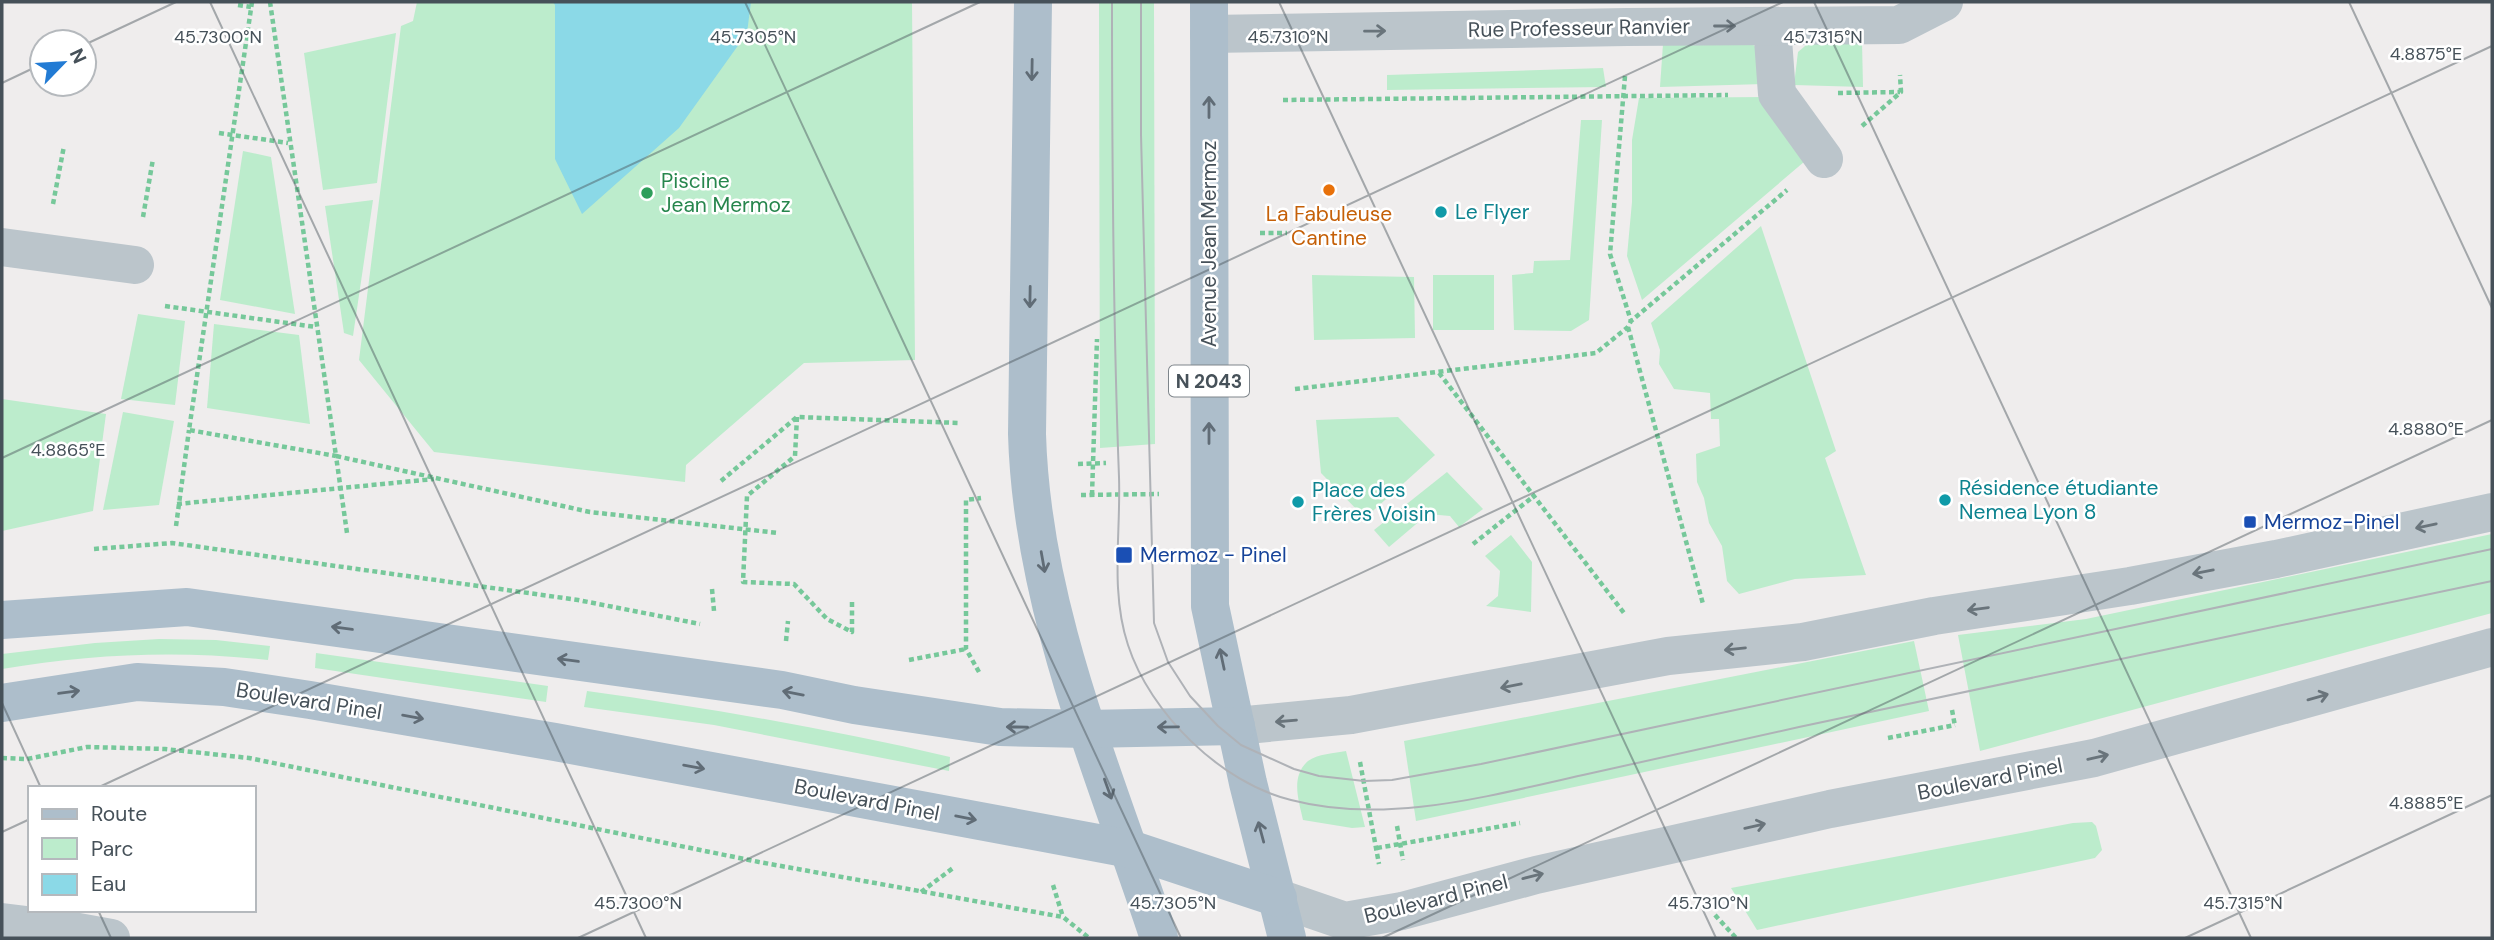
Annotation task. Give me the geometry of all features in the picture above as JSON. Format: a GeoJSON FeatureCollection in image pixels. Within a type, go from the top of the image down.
{"type":"FeatureCollection","features":[{"type":"Feature","properties":{"kind":"main road"},"geometry":{"type":"LineString","coordinates":[[1032,2],[1027,434],[1030,495],[1051,609],[1086,729],[1159,938]]}},
{"type":"Feature","properties":{"kind":"main road","name":"Avenue Jean Mermoz"},"geometry":{"type":"LineString","coordinates":[[1209,18],[1210,606],[1248,783],[1278,898]]}},
{"type":"Feature","properties":{"kind":"main road"},"geometry":{"type":"LineString","coordinates":[[2,620],[187,607],[782,690],[854,705],[988,726],[1086,729],[1236,726]]}},
{"type":"Feature","properties":{"kind":"main road","name":"Boulevard Pinel"},"geometry":{"type":"LineString","coordinates":[[2,703],[137,682],[224,687],[555,742],[1130,849],[1278,898]]}},
{"type":"Feature","properties":{"kind":"main road","name":"N 2043"},"geometry":{"type":"LineString","coordinates":[[1278,898],[1287,938]]}},
{"type":"Feature","properties":{"kind":"street","name":"Rue Professeur Ranvier"},"geometry":{"type":"LineString","coordinates":[[1209,18],[1627,27],[1899,25],[1944,2]]}},
{"type":"Feature","properties":{"kind":"street"},"geometry":{"type":"LineString","coordinates":[[1772,26],[1777,94],[1824,159]]}},
{"type":"Feature","properties":{"kind":"street"},"geometry":{"type":"LineString","coordinates":[[2,247],[135,265]]}},
{"type":"Feature","properties":{"kind":"street"},"geometry":{"type":"LineString","coordinates":[[1236,726],[1351,715],[1668,656],[1803,642],[1934,616],[2130,586],[2276,559],[2492,512]]}},
{"type":"Feature","properties":{"kind":"street","name":"Boulevard Pinel"},"geometry":{"type":"LineString","coordinates":[[1278,898],[1345,921],[1402,911],[1536,875],[1830,809],[2094,758],[2492,648]]}},
{"type":"Feature","properties":{"kind":"street"},"geometry":{"type":"LineString","coordinates":[[2,922],[111,938]]}},
{"type":"Feature","properties":{"kind":"path"},"geometry":{"type":"LineString","coordinates":[[270,2],[288,144],[347,533]]}},
{"type":"Feature","properties":{"kind":"path"},"geometry":{"type":"LineString","coordinates":[[176,526],[177,504],[251,5],[238,5]]}},
{"type":"Feature","properties":{"kind":"path"},"geometry":{"type":"LineString","coordinates":[[1627,27],[1610,254],[1630,321]]}},
{"type":"Feature","properties":{"kind":"path"},"geometry":{"type":"LineString","coordinates":[[1283,100],[1900,92]]}},
{"type":"Feature","properties":{"kind":"path"},"geometry":{"type":"LineString","coordinates":[[219,133],[288,144]]}},
{"type":"Feature","properties":{"kind":"path"},"geometry":{"type":"LineString","coordinates":[[1252,234],[1287,233]]}},
{"type":"Feature","properties":{"kind":"path"},"geometry":{"type":"LineString","coordinates":[[155,304],[316,327]]}},
{"type":"Feature","properties":{"kind":"path"},"geometry":{"type":"LineString","coordinates":[[1295,389],[1596,353],[1628,327],[1704,610]]}},
{"type":"Feature","properties":{"kind":"path"},"geometry":{"type":"LineString","coordinates":[[1092,495],[1097,339]]}},
{"type":"Feature","properties":{"kind":"path"},"geometry":{"type":"LineString","coordinates":[[1438,372],[1628,618]]}},
{"type":"Feature","properties":{"kind":"path"},"geometry":{"type":"LineString","coordinates":[[721,481],[797,417],[960,423]]}},
{"type":"Feature","properties":{"kind":"path"},"geometry":{"type":"LineString","coordinates":[[797,417],[795,456],[747,496],[743,582],[794,584],[827,619],[852,632],[852,599]]}},
{"type":"Feature","properties":{"kind":"path"},"geometry":{"type":"LineString","coordinates":[[189,430],[336,456],[590,512],[778,533]]}},
{"type":"Feature","properties":{"kind":"path"},"geometry":{"type":"LineString","coordinates":[[1073,464],[1106,463]]}},
{"type":"Feature","properties":{"kind":"path"},"geometry":{"type":"LineString","coordinates":[[177,504],[438,478]]}},
{"type":"Feature","properties":{"kind":"path"},"geometry":{"type":"LineString","coordinates":[[1073,495],[1210,492]]}},
{"type":"Feature","properties":{"kind":"path"},"geometry":{"type":"LineString","coordinates":[[1474,544],[1534,496]]}},
{"type":"Feature","properties":{"kind":"path"},"geometry":{"type":"LineString","coordinates":[[902,660],[966,649],[966,500],[980,498]]}},
{"type":"Feature","properties":{"kind":"path"},"geometry":{"type":"LineString","coordinates":[[94,549],[172,543],[578,600],[708,626]]}},
{"type":"Feature","properties":{"kind":"path"},"geometry":{"type":"LineString","coordinates":[[712,589],[714,611]]}},
{"type":"Feature","properties":{"kind":"path"},"geometry":{"type":"LineString","coordinates":[[773,639],[799,644]]}},
{"type":"Feature","properties":{"kind":"path"},"geometry":{"type":"LineString","coordinates":[[1952,710],[1956,733]]}},
{"type":"Feature","properties":{"kind":"path"},"geometry":{"type":"LineString","coordinates":[[1351,715],[1384,888],[1402,911]]}},
{"type":"Feature","properties":{"kind":"path"},"geometry":{"type":"LineString","coordinates":[[1888,738],[1955,725]]}},
{"type":"Feature","properties":{"kind":"path"},"geometry":{"type":"LineString","coordinates":[[2,758],[27,759],[87,747],[165,749],[249,758],[759,862],[1063,917],[1089,938]]}},
{"type":"Feature","properties":{"kind":"path"},"geometry":{"type":"LineString","coordinates":[[1377,848],[1532,821]]}},
{"type":"Feature","properties":{"kind":"path"},"geometry":{"type":"LineString","coordinates":[[1715,915],[1736,938]]}},
{"type":"Feature","properties":{"kind":"green space","name":"Piscine Jean Mermoz"},"geometry":{"type":"Polygon","coordinates":[[[417,2],[912,2],[915,360],[804,363],[686,465],[685,482],[434,452],[359,360],[401,26],[413,21],[417,2]]]}},
{"type":"Feature","properties":{"kind":"green space"},"geometry":{"type":"Polygon","coordinates":[[[1099,2],[1154,2],[1155,444],[1100,448],[1099,2]]]}},
{"type":"Feature","properties":{"kind":"green space"},"geometry":{"type":"Polygon","coordinates":[[[396,33],[377,183],[323,190],[304,53],[396,33]]]}},
{"type":"Feature","properties":{"kind":"green space"},"geometry":{"type":"Polygon","coordinates":[[[1811,41],[1862,42],[1863,87],[1794,85],[1798,52],[1811,41]]]}},
{"type":"Feature","properties":{"kind":"green space"},"geometry":{"type":"Polygon","coordinates":[[[1750,42],[1761,52],[1764,84],[1660,87],[1663,44],[1750,42]]]}},
{"type":"Feature","properties":{"kind":"green space"},"geometry":{"type":"Polygon","coordinates":[[[1603,68],[1606,87],[1387,90],[1387,75],[1603,68]]]}},
{"type":"Feature","properties":{"kind":"green space"},"geometry":{"type":"Polygon","coordinates":[[[1765,97],[1811,156],[1642,300],[1627,256],[1632,202],[1632,140],[1639,98],[1765,97]]]}},
{"type":"Feature","properties":{"kind":"green space"},"geometry":{"type":"Polygon","coordinates":[[[1581,120],[1602,120],[1589,320],[1571,331],[1514,330],[1512,275],[1533,273],[1534,261],[1570,260],[1581,120]]]}},
{"type":"Feature","properties":{"kind":"green space"},"geometry":{"type":"Polygon","coordinates":[[[243,151],[271,157],[295,314],[220,300],[243,151]]]}},
{"type":"Feature","properties":{"kind":"green space"},"geometry":{"type":"Polygon","coordinates":[[[373,200],[353,336],[344,333],[325,206],[373,200]]]}},
{"type":"Feature","properties":{"kind":"green space"},"geometry":{"type":"Polygon","coordinates":[[[1761,226],[1836,451],[1825,458],[1866,575],[1795,579],[1739,594],[1727,581],[1722,546],[1709,523],[1704,498],[1697,482],[1696,454],[1720,446],[1719,419],[1711,419],[1710,393],[1674,389],[1659,364],[1660,350],[1651,323],[1761,226]]]}},
{"type":"Feature","properties":{"kind":"green space"},"geometry":{"type":"Polygon","coordinates":[[[1312,275],[1414,277],[1415,338],[1314,340],[1312,275]]]}},
{"type":"Feature","properties":{"kind":"green space"},"geometry":{"type":"Polygon","coordinates":[[[1433,275],[1494,275],[1494,330],[1433,330],[1433,275]]]}},
{"type":"Feature","properties":{"kind":"green space"},"geometry":{"type":"Polygon","coordinates":[[[138,314],[185,321],[175,405],[121,399],[138,314]]]}},
{"type":"Feature","properties":{"kind":"green space"},"geometry":{"type":"Polygon","coordinates":[[[214,324],[299,335],[310,424],[207,408],[214,324]]]}},
{"type":"Feature","properties":{"kind":"green space"},"geometry":{"type":"Polygon","coordinates":[[[2,399],[106,414],[93,511],[2,531],[2,399]]]}},
{"type":"Feature","properties":{"kind":"green space"},"geometry":{"type":"Polygon","coordinates":[[[123,412],[174,421],[159,505],[103,510],[123,412]]]}},
{"type":"Feature","properties":{"kind":"green space"},"geometry":{"type":"Polygon","coordinates":[[[1398,417],[1435,455],[1365,518],[1321,473],[1316,420],[1398,417]]]}},
{"type":"Feature","properties":{"kind":"green space"},"geometry":{"type":"Polygon","coordinates":[[[1447,472],[1483,509],[1459,527],[1450,516],[1428,514],[1389,547],[1374,530],[1447,472]]]}},
{"type":"Feature","properties":{"kind":"green space"},"geometry":{"type":"Polygon","coordinates":[[[2492,534],[2492,613],[1980,751],[1958,635],[2086,619],[2492,534]]]}},
{"type":"Feature","properties":{"kind":"green space"},"geometry":{"type":"Polygon","coordinates":[[[1511,535],[1532,562],[1531,612],[1486,606],[1498,596],[1500,571],[1485,556],[1511,535]]]}},
{"type":"Feature","properties":{"kind":"green space"},"geometry":{"type":"Polygon","coordinates":[[[159,639],[216,640],[270,646],[268,660],[201,655],[135,655],[2,669],[2,654],[95,643],[159,639]]]}},
{"type":"Feature","properties":{"kind":"green space"},"geometry":{"type":"Polygon","coordinates":[[[1914,641],[1929,711],[1416,821],[1404,741],[1914,641]]]}},
{"type":"Feature","properties":{"kind":"green space"},"geometry":{"type":"Polygon","coordinates":[[[316,653],[548,686],[546,702],[315,668],[316,653]]]}},
{"type":"Feature","properties":{"kind":"green space"},"geometry":{"type":"Polygon","coordinates":[[[587,691],[860,737],[950,757],[949,771],[714,725],[584,707],[587,691]]]}},
{"type":"Feature","properties":{"kind":"green space"},"geometry":{"type":"Polygon","coordinates":[[[1346,751],[1365,827],[1352,828],[1303,820],[1297,789],[1302,767],[1316,757],[1346,751]]]}},
{"type":"Feature","properties":{"kind":"green space"},"geometry":{"type":"Polygon","coordinates":[[[2092,822],[2096,826],[2102,850],[2095,858],[1757,930],[1731,888],[2073,823],[2092,822]]]}},
{"type":"Feature","properties":{"kind":"water"},"geometry":{"type":"Polygon","coordinates":[[[553,2],[751,2],[747,33],[679,128],[582,214],[555,159],[553,2]]]}},
{"type":"Feature","properties":{"kind":"tram line"},"geometry":{"type":"LineString","coordinates":[[1112,2],[1118,583],[1123,625],[1138,670],[1171,719],[1191,742],[1214,761],[1265,791],[1291,800],[1327,807],[1364,810],[1401,809],[1474,799],[1886,708],[2492,581]]}},
{"type":"Feature","properties":{"kind":"tram line"},"geometry":{"type":"LineString","coordinates":[[1141,2],[1141,135],[1154,623],[1168,662],[1190,696],[1218,726],[1241,745],[1294,769],[1319,776],[1364,781],[1392,780],[1481,764],[2492,549]]}},
{"type":"Feature","properties":{"kind":"place","name":"La Fabuleuse Cantine"},"geometry":{"type":"Point","coordinates":[1329,190]}},
{"type":"Feature","properties":{"kind":"place","name":"Piscine Jean Mermoz"},"geometry":{"type":"Point","coordinates":[647,193]}},
{"type":"Feature","properties":{"kind":"place","name":"Le Flyer"},"geometry":{"type":"Point","coordinates":[1441,212]}},
{"type":"Feature","properties":{"kind":"place","name":"Résidence étudiante Nemea Lyon 8"},"geometry":{"type":"Point","coordinates":[1945,500]}},
{"type":"Feature","properties":{"kind":"place","name":"Place des Frères Voisin"},"geometry":{"type":"Point","coordinates":[1298,502]}},
{"type":"Feature","properties":{"kind":"place","name":"Mermoz-Pinel"},"geometry":{"type":"Point","coordinates":[2250,522]}},
{"type":"Feature","properties":{"kind":"place","name":"Mermoz - Pinel"},"geometry":{"type":"Point","coordinates":[1124,555]}}]}
